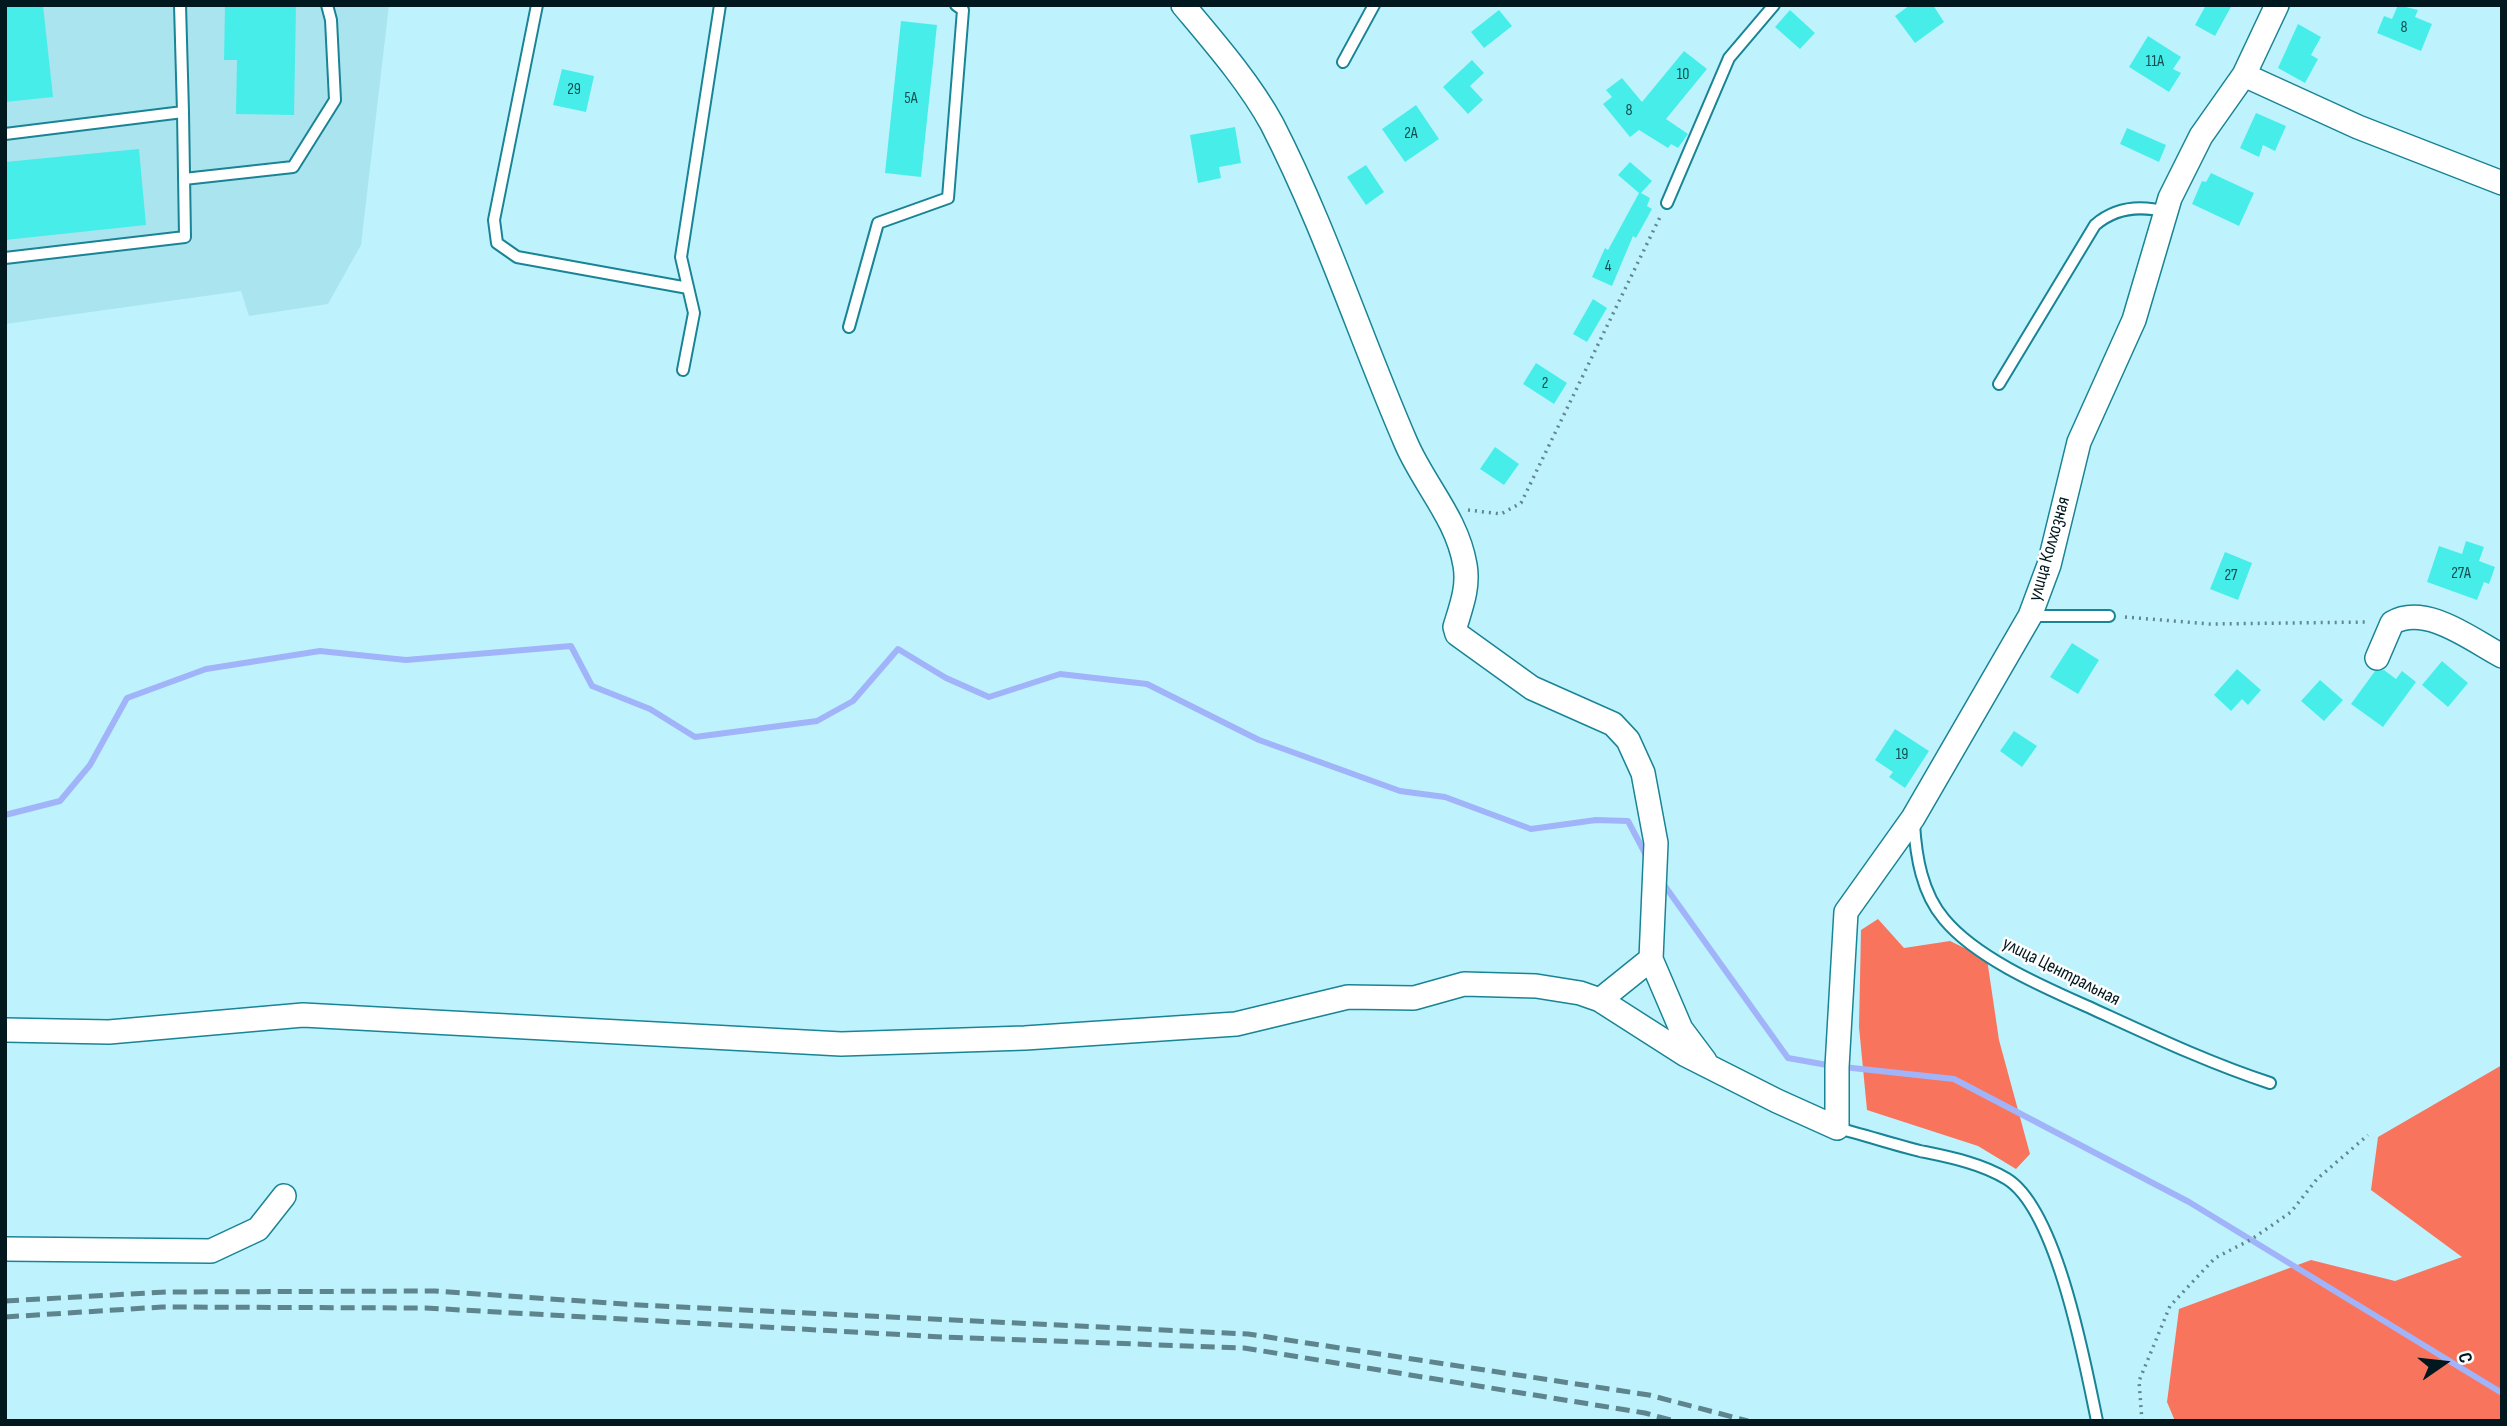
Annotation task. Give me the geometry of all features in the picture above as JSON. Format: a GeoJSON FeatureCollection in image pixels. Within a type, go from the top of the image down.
{"type":"FeatureCollection","features":[{"type":"Feature","properties":{"kind":"street"},"geometry":{"type":"LineString","coordinates":[[1183,5],[1235,70],[1271,123],[1343,281],[1416,466],[1430,492],[1437,497],[1454,530],[1465,565],[1466,582],[1455,627],[1457,634],[1532,688],[1614,724],[1628,740],[1637,757],[1643,773],[1656,842],[1651,959],[1681,1029],[1707,1063]]}},
{"type":"Feature","properties":{"kind":"street","name":"улица Колхозная"},"geometry":{"type":"LineString","coordinates":[[1837,1128],[1837,1067],[1846,912],[1913,818],[2030,616],[2049,565],[2079,442],[2134,320],[2166,212],[2202,136],[2244,75],[2277,5]]}},
{"type":"Feature","properties":{"kind":"street"},"geometry":{"type":"LineString","coordinates":[[2244,75],[2358,127],[2502,183]]}},
{"type":"Feature","properties":{"kind":"street"},"geometry":{"type":"LineString","coordinates":[[2377,658],[2393,621],[2410,618],[2439,623],[2465,632],[2502,656]]}},
{"type":"Feature","properties":{"kind":"street"},"geometry":{"type":"LineString","coordinates":[[1600,1000],[1651,959]]}},
{"type":"Feature","properties":{"kind":"street"},"geometry":{"type":"LineString","coordinates":[[5,1030],[109,1032],[303,1015],[841,1044],[1025,1038],[1236,1024],[1348,997],[1414,998],[1464,984],[1536,986],[1580,993],[1600,1000],[1686,1055],[1837,1128]]}},
{"type":"Feature","properties":{"kind":"street"},"geometry":{"type":"LineString","coordinates":[[5,1249],[211,1251],[258,1229],[284,1196]]}},
{"type":"Feature","properties":{"kind":"lane"},"geometry":{"type":"LineString","coordinates":[[5,258],[185,237],[180,5]]}},
{"type":"Feature","properties":{"kind":"lane"},"geometry":{"type":"LineString","coordinates":[[184,179],[293,167],[335,100],[331,20],[327,5]]}},
{"type":"Feature","properties":{"kind":"lane"},"geometry":{"type":"LineString","coordinates":[[537,5],[494,219],[497,243],[517,257],[688,288]]}},
{"type":"Feature","properties":{"kind":"lane"},"geometry":{"type":"LineString","coordinates":[[683,370],[694,313],[681,257],[720,5]]}},
{"type":"Feature","properties":{"kind":"lane"},"geometry":{"type":"LineString","coordinates":[[849,327],[878,223],[948,198],[963,10],[956,5]]}},
{"type":"Feature","properties":{"kind":"lane"},"geometry":{"type":"LineString","coordinates":[[1343,62],[1374,5]]}},
{"type":"Feature","properties":{"kind":"lane"},"geometry":{"type":"LineString","coordinates":[[1667,203],[1729,58],[1774,5]]}},
{"type":"Feature","properties":{"kind":"lane"},"geometry":{"type":"LineString","coordinates":[[5,134],[183,112]]}},
{"type":"Feature","properties":{"kind":"lane"},"geometry":{"type":"LineString","coordinates":[[1998,384],[2095,225],[2114,212],[2130,208],[2166,212]]}},
{"type":"Feature","properties":{"kind":"lane"},"geometry":{"type":"LineString","coordinates":[[2030,616],[2109,616]]}},
{"type":"Feature","properties":{"kind":"lane","name":"улица Центральная"},"geometry":{"type":"LineString","coordinates":[[1913,818],[1919,864],[1927,892],[1944,919],[1967,941],[2052,990],[2212,1064],[2270,1083]]}},
{"type":"Feature","properties":{"kind":"lane"},"geometry":{"type":"LineString","coordinates":[[1837,1128],[1954,1157],[2004,1177],[2020,1188],[2040,1217],[2086,1358],[2097,1421]]}},
{"type":"Feature","properties":{"kind":"path"},"geometry":{"type":"LineString","coordinates":[[1437,497],[1470,510],[1495,514],[1506,512],[1521,503],[1667,203]]}},
{"type":"Feature","properties":{"kind":"path"},"geometry":{"type":"LineString","coordinates":[[2109,616],[2210,624],[2393,621]]}},
{"type":"Feature","properties":{"kind":"path"},"geometry":{"type":"LineString","coordinates":[[2142,1421],[2139,1381],[2170,1306],[2215,1258],[2252,1239],[2291,1212],[2317,1179],[2368,1135]]}},
{"type":"Feature","properties":{"kind":"shaded area"},"geometry":{"type":"Polygon","coordinates":[[[5,5],[389,5],[361,245],[328,304],[249,316],[241,291],[5,324],[5,5]]]}},
{"type":"Feature","properties":{"kind":"shaded area"},"geometry":{"type":"Polygon","coordinates":[[[1878,919],[1904,948],[1950,941],[1987,959],[1999,1040],[2030,1154],[2016,1169],[1978,1146],[1867,1110],[1859,1027],[1861,930],[1878,919]]]}},
{"type":"Feature","properties":{"kind":"shaded area"},"geometry":{"type":"Polygon","coordinates":[[[2502,1065],[2502,1421],[2175,1421],[2167,1402],[2179,1309],[2311,1260],[2395,1281],[2462,1257],[2371,1190],[2378,1137],[2502,1065]]]}},
{"type":"Feature","properties":{"kind":"building"},"geometry":{"type":"Polygon","coordinates":[[[5,5],[43,5],[53,97],[5,102],[5,5]]]}},
{"type":"Feature","properties":{"kind":"building"},"geometry":{"type":"Polygon","coordinates":[[[225,5],[296,5],[294,115],[236,114],[237,60],[224,60],[225,5]]]}},
{"type":"Feature","properties":{"kind":"building"},"geometry":{"type":"Polygon","coordinates":[[[1910,5],[1933,5],[1944,22],[1915,43],[1895,16],[1910,5]]]}},
{"type":"Feature","properties":{"kind":"building"},"geometry":{"type":"Polygon","coordinates":[[[2206,5],[2232,5],[2215,36],[2195,25],[2206,5]]]}},
{"type":"Feature","properties":{"kind":"building"},"geometry":{"type":"Polygon","coordinates":[[[2398,5],[2418,10],[2415,17],[2432,24],[2421,51],[2377,33],[2384,16],[2392,19],[2398,5]]]}},
{"type":"Feature","properties":{"kind":"building"},"geometry":{"type":"Polygon","coordinates":[[[1499,10],[1512,26],[1484,48],[1471,32],[1499,10]]]}},
{"type":"Feature","properties":{"kind":"building"},"geometry":{"type":"Polygon","coordinates":[[[1790,10],[1815,33],[1800,49],[1775,27],[1790,10]]]}},
{"type":"Feature","properties":{"kind":"building"},"geometry":{"type":"Polygon","coordinates":[[[901,21],[937,25],[921,177],[885,173],[901,21]]]}},
{"type":"Feature","properties":{"kind":"building"},"geometry":{"type":"Polygon","coordinates":[[[2298,24],[2321,37],[2311,55],[2318,59],[2305,83],[2278,68],[2298,24]]]}},
{"type":"Feature","properties":{"kind":"building"},"geometry":{"type":"Polygon","coordinates":[[[2148,36],[2181,57],[2173,69],[2181,73],[2169,92],[2129,67],[2148,36]]]}},
{"type":"Feature","properties":{"kind":"building"},"geometry":{"type":"Polygon","coordinates":[[[1684,51],[1707,69],[1666,119],[1688,134],[1678,148],[1671,144],[1668,148],[1639,130],[1630,137],[1603,104],[1612,97],[1606,90],[1622,78],[1642,102],[1684,51]]]}},
{"type":"Feature","properties":{"kind":"building"},"geometry":{"type":"Polygon","coordinates":[[[1472,60],[1484,73],[1470,86],[1483,100],[1468,114],[1443,87],[1472,60]]]}},
{"type":"Feature","properties":{"kind":"building"},"geometry":{"type":"Polygon","coordinates":[[[562,69],[594,76],[586,112],[553,105],[562,69]]]}},
{"type":"Feature","properties":{"kind":"building"},"geometry":{"type":"Polygon","coordinates":[[[1416,105],[1439,139],[1405,162],[1382,129],[1416,105]]]}},
{"type":"Feature","properties":{"kind":"building"},"geometry":{"type":"Polygon","coordinates":[[[2256,113],[2286,126],[2275,151],[2263,145],[2259,157],[2240,148],[2256,113]]]}},
{"type":"Feature","properties":{"kind":"building"},"geometry":{"type":"Polygon","coordinates":[[[1235,127],[1241,163],[1219,167],[1221,178],[1198,183],[1190,135],[1235,127]]]}},
{"type":"Feature","properties":{"kind":"building"},"geometry":{"type":"Polygon","coordinates":[[[2127,128],[2166,145],[2159,162],[2120,144],[2127,128]]]}},
{"type":"Feature","properties":{"kind":"building"},"geometry":{"type":"Polygon","coordinates":[[[139,149],[146,225],[5,240],[5,162],[139,149]]]}},
{"type":"Feature","properties":{"kind":"building"},"geometry":{"type":"Polygon","coordinates":[[[1630,162],[1652,181],[1641,193],[1650,198],[1647,206],[1652,209],[1636,238],[1633,236],[1612,286],[1592,277],[1605,248],[1608,250],[1639,193],[1618,175],[1630,162]]]}},
{"type":"Feature","properties":{"kind":"building"},"geometry":{"type":"Polygon","coordinates":[[[1366,165],[1384,192],[1366,205],[1347,177],[1366,165]]]}},
{"type":"Feature","properties":{"kind":"building"},"geometry":{"type":"Polygon","coordinates":[[[2211,173],[2254,193],[2239,226],[2192,204],[2202,181],[2206,182],[2211,173]]]}},
{"type":"Feature","properties":{"kind":"building"},"geometry":{"type":"Polygon","coordinates":[[[1593,299],[1607,308],[1587,342],[1573,334],[1593,299]]]}},
{"type":"Feature","properties":{"kind":"building"},"geometry":{"type":"Polygon","coordinates":[[[1536,363],[1567,383],[1554,404],[1523,384],[1536,363]]]}},
{"type":"Feature","properties":{"kind":"building"},"geometry":{"type":"Polygon","coordinates":[[[1495,447],[1519,464],[1504,485],[1480,469],[1495,447]]]}},
{"type":"Feature","properties":{"kind":"building"},"geometry":{"type":"Polygon","coordinates":[[[2466,541],[2484,547],[2479,561],[2495,567],[2489,584],[2484,582],[2477,600],[2427,582],[2439,546],[2462,554],[2466,541]]]}},
{"type":"Feature","properties":{"kind":"building"},"geometry":{"type":"Polygon","coordinates":[[[2225,552],[2252,563],[2238,600],[2210,589],[2225,552]]]}},
{"type":"Feature","properties":{"kind":"building"},"geometry":{"type":"Polygon","coordinates":[[[2072,643],[2099,660],[2078,694],[2050,677],[2072,643]]]}},
{"type":"Feature","properties":{"kind":"building"},"geometry":{"type":"Polygon","coordinates":[[[2442,661],[2468,683],[2448,707],[2422,685],[2442,661]]]}},
{"type":"Feature","properties":{"kind":"building"},"geometry":{"type":"Polygon","coordinates":[[[2237,669],[2261,690],[2248,705],[2242,699],[2231,711],[2214,695],[2237,669]]]}},
{"type":"Feature","properties":{"kind":"building"},"geometry":{"type":"Polygon","coordinates":[[[2384,670],[2396,679],[2402,671],[2416,682],[2383,727],[2351,704],[2375,671],[2384,670]]]}},
{"type":"Feature","properties":{"kind":"building"},"geometry":{"type":"Polygon","coordinates":[[[2320,680],[2343,700],[2324,721],[2301,701],[2320,680]]]}},
{"type":"Feature","properties":{"kind":"building"},"geometry":{"type":"Polygon","coordinates":[[[1895,729],[1929,751],[1905,788],[1889,777],[1893,772],[1875,760],[1895,729]]]}},
{"type":"Feature","properties":{"kind":"building"},"geometry":{"type":"Polygon","coordinates":[[[2014,731],[2037,746],[2022,767],[2000,751],[2014,731]]]}},
{"type":"Feature","properties":{"kind":"waterway"},"geometry":{"type":"LineString","coordinates":[[5,815],[60,801],[90,765],[127,698],[206,669],[320,651],[406,660],[571,646],[592,686],[650,709],[695,737],[817,721],[853,701],[898,649],[946,678],[989,697],[1060,674],[1147,684],[1259,740],[1400,791],[1445,797],[1531,829],[1596,820],[1628,821],[1647,857]]}},
{"type":"Feature","properties":{"kind":"waterway"},"geometry":{"type":"LineString","coordinates":[[1662,882],[1788,1058],[1833,1066]]}},
{"type":"Feature","properties":{"kind":"waterway"},"geometry":{"type":"LineString","coordinates":[[1843,1067],[1954,1079],[2189,1202],[2502,1393]]}},
{"type":"Feature","properties":{"kind":"railway"},"geometry":{"type":"LineString","coordinates":[[5,1301],[166,1292],[435,1291],[639,1305],[1248,1334],[1649,1395],[1748,1421]]}},
{"type":"Feature","properties":{"kind":"railway"},"geometry":{"type":"LineString","coordinates":[[5,1317],[162,1307],[426,1308],[943,1337],[1244,1348],[1645,1413],[1674,1421]]}}]}
